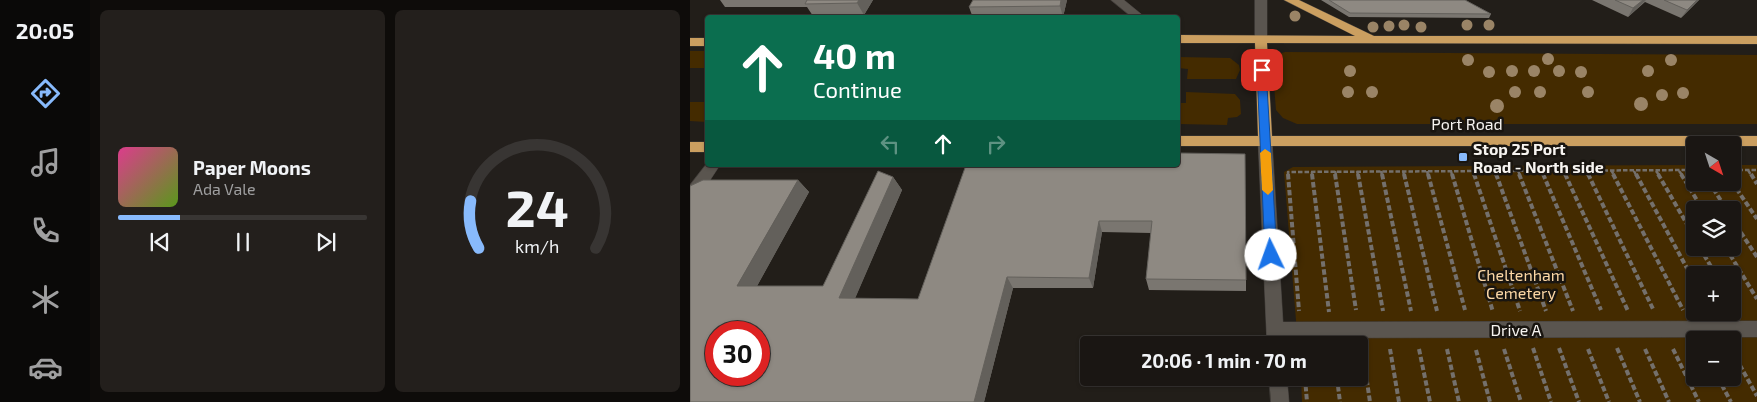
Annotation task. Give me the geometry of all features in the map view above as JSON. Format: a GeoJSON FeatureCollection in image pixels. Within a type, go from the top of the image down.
{"type":"FeatureCollection","features":[{"type":"Feature","properties":{"kind":"highway"},"geometry":{"type":"LineString","coordinates":[[1290,0],[1374,40]]}},
{"type":"Feature","properties":{"kind":"highway"},"geometry":{"type":"LineString","coordinates":[[1180,39],[1757,40]]}},
{"type":"Feature","properties":{"kind":"highway"},"geometry":{"type":"LineString","coordinates":[[1260,39],[1265,140]]}},
{"type":"Feature","properties":{"kind":"highway"},"geometry":{"type":"LineString","coordinates":[[690,42],[705,42]]}},
{"type":"Feature","properties":{"kind":"highway","name":"Port Road"},"geometry":{"type":"LineString","coordinates":[[1180,141],[1757,141]]}},
{"type":"Feature","properties":{"kind":"highway"},"geometry":{"type":"LineString","coordinates":[[690,147],[705,147]]}},
{"type":"Feature","properties":{"kind":"street"},"geometry":{"type":"LineString","coordinates":[[1117,0],[1137,15]]}},
{"type":"Feature","properties":{"kind":"street"},"geometry":{"type":"LineString","coordinates":[[1260,39],[1261,0]]}},
{"type":"Feature","properties":{"kind":"street"},"geometry":{"type":"LineString","coordinates":[[1265,140],[1276,336]]}},
{"type":"Feature","properties":{"kind":"street"},"geometry":{"type":"LineString","coordinates":[[690,194],[698,187],[712,167]]}},
{"type":"Feature","properties":{"kind":"street","name":"Drive A"},"geometry":{"type":"LineString","coordinates":[[1279,336],[1301,329],[1757,329]]}},
{"type":"Feature","properties":{"kind":"street"},"geometry":{"type":"LineString","coordinates":[[1279,386],[1280,402]]}},
{"type":"Feature","properties":{"kind":"path"},"geometry":{"type":"LineString","coordinates":[[1586,170],[1699,402]]}},
{"type":"Feature","properties":{"kind":"path"},"geometry":{"type":"LineString","coordinates":[[1611,170],[1693,329]]}},
{"type":"Feature","properties":{"kind":"path"},"geometry":{"type":"LineString","coordinates":[[1633,170],[1686,267]]}},
{"type":"Feature","properties":{"kind":"path"},"geometry":{"type":"LineString","coordinates":[[1656,170],[1686,222]]}},
{"type":"Feature","properties":{"kind":"path"},"geometry":{"type":"LineString","coordinates":[[1678,170],[1697,201]]}},
{"type":"Feature","properties":{"kind":"path"},"geometry":{"type":"LineString","coordinates":[[1301,329],[1288,172],[1686,170]]}},
{"type":"Feature","properties":{"kind":"path"},"geometry":{"type":"LineString","coordinates":[[1741,170],[1757,170]]}},
{"type":"Feature","properties":{"kind":"path"},"geometry":{"type":"LineString","coordinates":[[1748,170],[1757,184]]}},
{"type":"Feature","properties":{"kind":"path"},"geometry":{"type":"LineString","coordinates":[[1335,171],[1370,402]]}},
{"type":"Feature","properties":{"kind":"path"},"geometry":{"type":"LineString","coordinates":[[1357,171],[1399,402]]}},
{"type":"Feature","properties":{"kind":"path"},"geometry":{"type":"LineString","coordinates":[[1381,171],[1430,402]]}},
{"type":"Feature","properties":{"kind":"path"},"geometry":{"type":"LineString","coordinates":[[1403,171],[1459,402]]}},
{"type":"Feature","properties":{"kind":"path"},"geometry":{"type":"LineString","coordinates":[[1427,171],[1490,402]]}},
{"type":"Feature","properties":{"kind":"path"},"geometry":{"type":"LineString","coordinates":[[1450,171],[1521,402]]}},
{"type":"Feature","properties":{"kind":"path"},"geometry":{"type":"LineString","coordinates":[[1473,171],[1551,402]]}},
{"type":"Feature","properties":{"kind":"path"},"geometry":{"type":"LineString","coordinates":[[1495,171],[1579,402]]}},
{"type":"Feature","properties":{"kind":"path"},"geometry":{"type":"LineString","coordinates":[[1518,171],[1609,402]]}},
{"type":"Feature","properties":{"kind":"path"},"geometry":{"type":"LineString","coordinates":[[1542,171],[1640,402]]}},
{"type":"Feature","properties":{"kind":"path"},"geometry":{"type":"LineString","coordinates":[[1564,171],[1669,402]]}},
{"type":"Feature","properties":{"kind":"path"},"geometry":{"type":"LineString","coordinates":[[1312,172],[1331,330]]}},
{"type":"Feature","properties":{"kind":"path"},"geometry":{"type":"LineString","coordinates":[[1738,191],[1757,219]]}},
{"type":"Feature","properties":{"kind":"path"},"geometry":{"type":"LineString","coordinates":[[1741,233],[1757,257]]}},
{"type":"Feature","properties":{"kind":"path"},"geometry":{"type":"LineString","coordinates":[[1731,256],[1757,299]]}},
{"type":"Feature","properties":{"kind":"path"},"geometry":{"type":"LineString","coordinates":[[1741,367],[1757,396]]}},
{"type":"Feature","properties":{"kind":"path"},"geometry":{"type":"LineString","coordinates":[[1306,386],[1307,402]]}},
{"type":"Feature","properties":{"kind":"path"},"geometry":{"type":"LineString","coordinates":[[1338,386],[1340,402]]}},
{"type":"Feature","properties":{"kind":"path"},"geometry":{"type":"LineString","coordinates":[[1722,386],[1731,402]]}},
{"type":"Feature","properties":{"kind":"green space"},"geometry":{"type":"Polygon","coordinates":[[[690,51],[705,51],[705,68],[690,68],[690,51]]]}},
{"type":"Feature","properties":{"kind":"green space"},"geometry":{"type":"Polygon","coordinates":[[[1285,52],[1757,55],[1757,124],[1297,124],[1283,118],[1276,110],[1272,60],[1276,55],[1285,52]]]}},
{"type":"Feature","properties":{"kind":"green space"},"geometry":{"type":"Polygon","coordinates":[[[1180,57],[1230,58],[1239,65],[1240,70],[1236,79],[1187,79],[1188,69],[1180,68],[1180,57]]]}},
{"type":"Feature","properties":{"kind":"green space"},"geometry":{"type":"Polygon","coordinates":[[[1186,92],[1235,94],[1240,100],[1241,114],[1237,117],[1228,118],[1227,125],[1180,124],[1180,103],[1186,103],[1186,92]]]}},
{"type":"Feature","properties":{"kind":"green space"},"geometry":{"type":"Polygon","coordinates":[[[690,102],[705,102],[705,122],[690,121],[690,102]]]}},
{"type":"Feature","properties":{"kind":"green space","name":"Cheltenham Cemetery"},"geometry":{"type":"Polygon","coordinates":[[[1686,165],[1686,191],[1741,191],[1741,165],[1757,165],[1757,402],[1302,402],[1301,386],[1368,386],[1368,336],[1297,336],[1284,172],[1293,167],[1686,165]]]}},
{"type":"Feature","properties":{"kind":"building"},"geometry":{"type":"Polygon","coordinates":[[[807,0],[859,0],[857,3],[805,4],[807,0]]]}},
{"type":"Feature","properties":{"kind":"building"},"geometry":{"type":"Polygon","coordinates":[[[973,0],[1061,0],[1060,6],[969,7],[973,0]]]}},
{"type":"Feature","properties":{"kind":"building"},"geometry":{"type":"Polygon","coordinates":[[[1329,0],[1465,0],[1491,14],[1350,13],[1329,0]]]}},
{"type":"Feature","properties":{"kind":"building"},"geometry":{"type":"Polygon","coordinates":[[[1615,0],[1643,0],[1633,8],[1615,0]]]}},
{"type":"Feature","properties":{"kind":"building"},"geometry":{"type":"Polygon","coordinates":[[[1664,0],[1697,0],[1687,10],[1664,0]]]}},
{"type":"Feature","properties":{"kind":"building"},"geometry":{"type":"Polygon","coordinates":[[[1180,153],[1245,154],[1246,280],[1146,279],[1152,221],[1099,221],[1089,278],[1007,277],[974,402],[690,402],[690,186],[703,180],[798,180],[737,286],[823,286],[878,171],[893,177],[839,298],[918,299],[965,167],[1180,167],[1180,153]]]}},
{"type":"Feature","properties":{"kind":"slow traffic"},"geometry":{"type":"LineString","coordinates":[[1265,153],[1268,190]]}},
{"type":"Feature","properties":{"kind":"place","name":"Stop 25 Port Road - North side"},"geometry":{"type":"Point","coordinates":[1463,157]}},
{"type":"Feature","properties":{"kind":"route"},"geometry":{"type":"LineString","coordinates":[[1262,70],[1271,255]]}}]}
